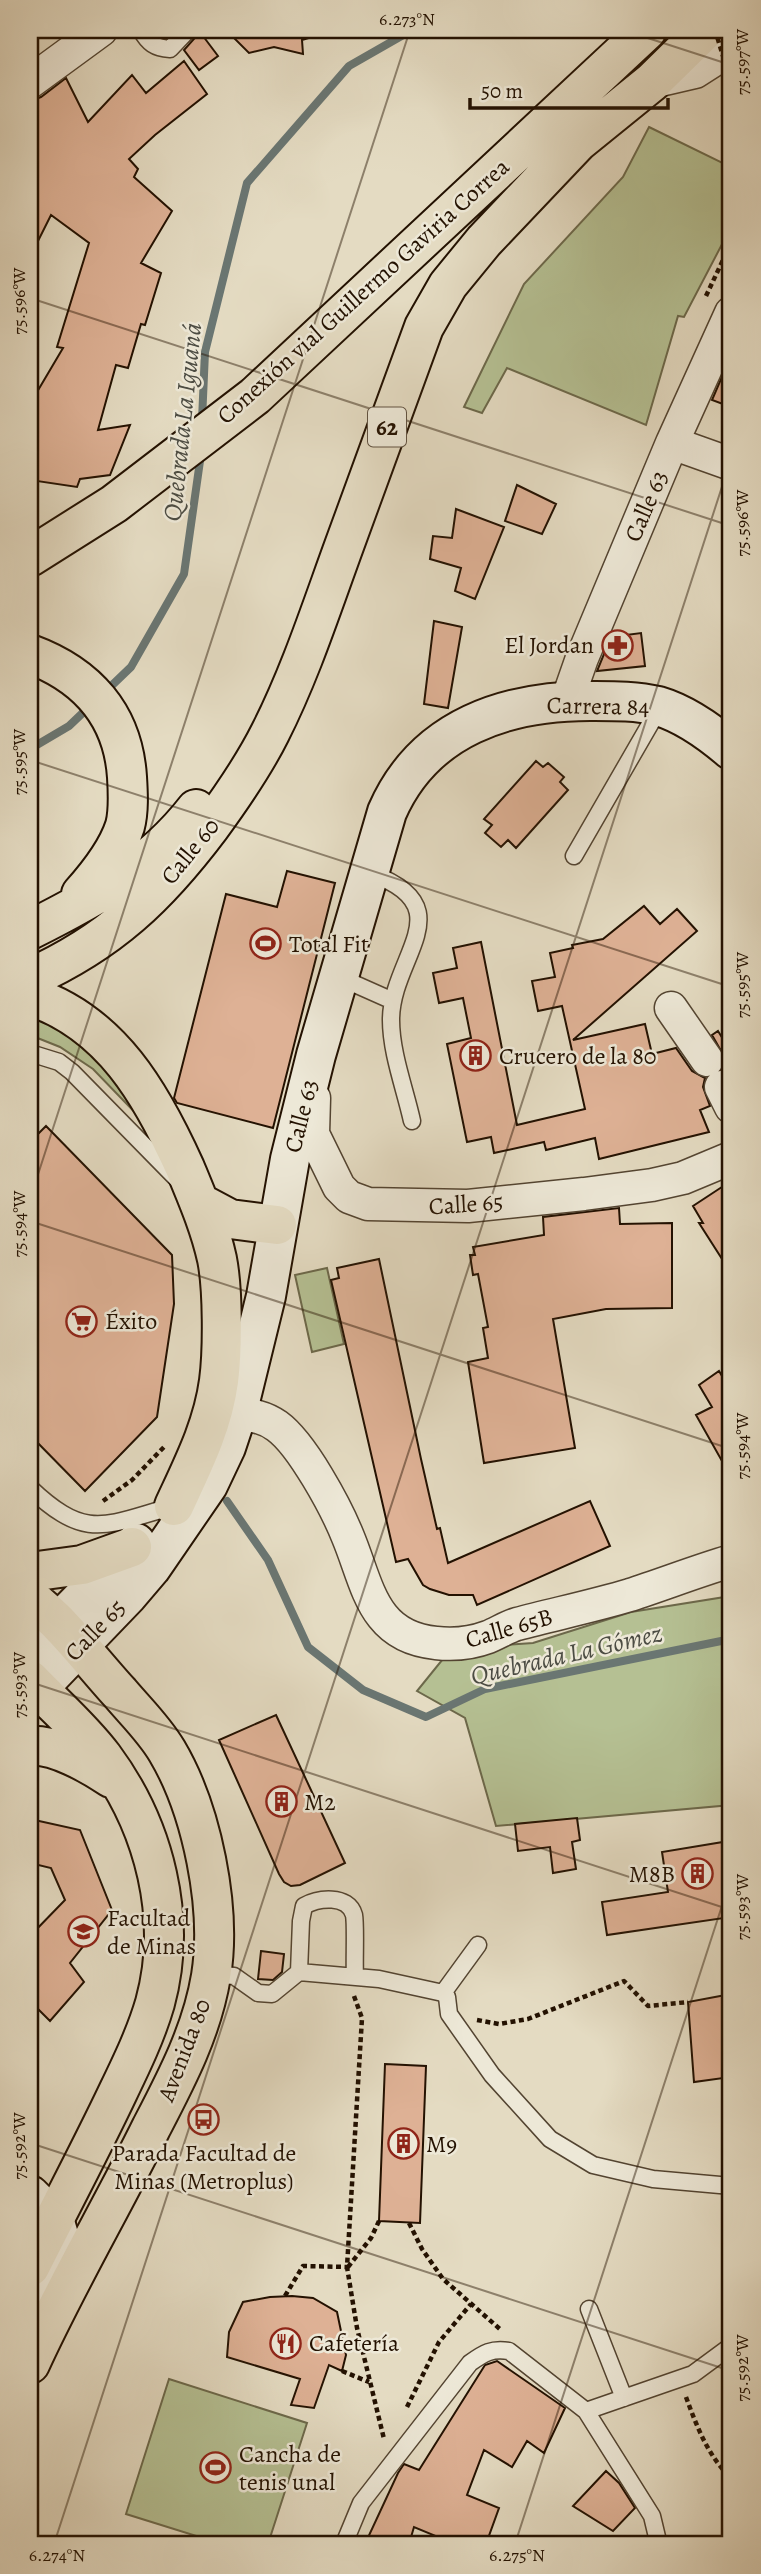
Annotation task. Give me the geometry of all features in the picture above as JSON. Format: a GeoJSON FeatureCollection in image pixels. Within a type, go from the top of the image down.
{"type":"FeatureCollection","features":[{"type":"Feature","properties":{"kind":"main road","name":"Conexión vial Guillermo Gaviria Correa"},"geometry":{"type":"LineString","coordinates":[[31,556],[114,504],[245,405],[647,30]]}},
{"type":"Feature","properties":{"kind":"main road","name":"Conexión vial Guillermo Gaviria Correa"},"geometry":{"type":"LineString","coordinates":[[296,675],[424,327],[448,285],[484,241],[578,142],[652,82],[705,30]]}},
{"type":"Feature","properties":{"kind":"main road"},"geometry":{"type":"LineString","coordinates":[[30,654],[52,662],[81,680],[103,705],[117,733],[126,762],[128,794],[125,826],[111,854],[98,874],[46,922]]}},
{"type":"Feature","properties":{"kind":"main road"},"geometry":{"type":"LineString","coordinates":[[46,922],[114,886],[169,840],[194,812],[296,675]]}},
{"type":"Feature","properties":{"kind":"main road","name":"Calle 60"},"geometry":{"type":"LineString","coordinates":[[30,978],[61,964],[103,937],[142,907],[177,871],[238,790],[270,734],[296,675]]}},
{"type":"Feature","properties":{"kind":"main road","name":"Carrera 84"},"geometry":{"type":"LineString","coordinates":[[423,757],[449,736],[489,718],[519,708],[567,701],[630,702],[660,707],[703,728],[731,750]]}},
{"type":"Feature","properties":{"kind":"main road","name":"Calle 63"},"geometry":{"type":"LineString","coordinates":[[208,1485],[237,1415],[267,1296],[290,1160],[316,1055],[369,873],[393,799],[406,777],[423,757]]}},
{"type":"Feature","properties":{"kind":"main road"},"geometry":{"type":"LineString","coordinates":[[30,996],[63,1009],[90,1027],[118,1053],[141,1083],[168,1131],[200,1203],[217,1259],[220,1297],[219,1379],[206,1435],[174,1506]]}},
{"type":"Feature","properties":{"kind":"main road"},"geometry":{"type":"LineString","coordinates":[[200,1203],[230,1219],[277,1226]]}},
{"type":"Feature","properties":{"kind":"main road","name":"Calle 65"},"geometry":{"type":"LineString","coordinates":[[32,1688],[132,1547],[174,1506],[208,1485]]}},
{"type":"Feature","properties":{"kind":"main road","name":"Calle 65"},"geometry":{"type":"LineString","coordinates":[[30,1651],[69,1634],[151,1568],[208,1485]]}},
{"type":"Feature","properties":{"kind":"main road"},"geometry":{"type":"LineString","coordinates":[[30,1572],[82,1565],[132,1547]]}},
{"type":"Feature","properties":{"kind":"main road","name":"Avenida 80"},"geometry":{"type":"LineString","coordinates":[[30,1597],[69,1634],[153,1731],[179,1773],[201,1836],[213,1920],[211,1974],[198,2026],[180,2072],[123,2185],[53,2313],[30,2364]]}},
{"type":"Feature","properties":{"kind":"main road","name":"Avenida 80"},"geometry":{"type":"LineString","coordinates":[[30,2267],[42,2206],[84,2164],[145,2035],[155,2002],[163,1957],[163,1903],[154,1858],[138,1815],[102,1756],[32,1688]]}},
{"type":"Feature","properties":{"kind":"main road"},"geometry":{"type":"LineString","coordinates":[[30,1746],[42,1745],[89,1764],[121,1785]]}},
{"type":"Feature","properties":{"kind":"main road"},"geometry":{"type":"LineString","coordinates":[[42,2206],[61,2242],[53,2313]]}},
{"type":"Feature","properties":{"kind":"street"},"geometry":{"type":"LineString","coordinates":[[30,82],[101,30]]}},
{"type":"Feature","properties":{"kind":"street"},"geometry":{"type":"LineString","coordinates":[[652,82],[695,72],[731,49]]}},
{"type":"Feature","properties":{"kind":"street","name":"Calle 63"},"geometry":{"type":"LineString","coordinates":[[567,701],[582,657],[672,443],[731,313]]}},
{"type":"Feature","properties":{"kind":"street"},"geometry":{"type":"LineString","coordinates":[[672,443],[731,464]]}},
{"type":"Feature","properties":{"kind":"street"},"geometry":{"type":"LineString","coordinates":[[671,1008],[720,1085]]}},
{"type":"Feature","properties":{"kind":"street","name":"Calle 65"},"geometry":{"type":"LineString","coordinates":[[316,1055],[313,1134],[339,1187],[349,1197],[368,1204],[468,1206],[507,1200],[535,1200],[652,1185],[684,1178],[731,1158]]}},
{"type":"Feature","properties":{"kind":"street","name":"Calle 65B"},"geometry":{"type":"LineString","coordinates":[[237,1415],[262,1418],[287,1435],[305,1459],[336,1511],[375,1608],[397,1629],[423,1642],[463,1643],[488,1637],[514,1625],[631,1594],[731,1561]]}},
{"type":"Feature","properties":{"kind":"lane"},"geometry":{"type":"LineString","coordinates":[[141,30],[147,41],[158,48],[170,48],[188,30]]}},
{"type":"Feature","properties":{"kind":"lane"},"geometry":{"type":"LineString","coordinates":[[574,856],[660,707]]}},
{"type":"Feature","properties":{"kind":"lane"},"geometry":{"type":"LineString","coordinates":[[369,873],[392,882],[411,895],[417,904],[416,931],[393,1001],[392,1035],[412,1121]]}},
{"type":"Feature","properties":{"kind":"lane"},"geometry":{"type":"LineString","coordinates":[[339,977],[393,1001]]}},
{"type":"Feature","properties":{"kind":"lane"},"geometry":{"type":"LineString","coordinates":[[30,1053],[59,1062],[72,1072],[200,1203]]}},
{"type":"Feature","properties":{"kind":"lane"},"geometry":{"type":"LineString","coordinates":[[30,1488],[61,1515],[80,1524],[104,1525],[174,1506]]}},
{"type":"Feature","properties":{"kind":"lane"},"geometry":{"type":"LineString","coordinates":[[299,1972],[304,1906],[313,1901],[328,1899],[345,1904],[354,1914],[350,1977]]}},
{"type":"Feature","properties":{"kind":"lane"},"geometry":{"type":"LineString","coordinates":[[443,1993],[478,1945]]}},
{"type":"Feature","properties":{"kind":"lane"},"geometry":{"type":"LineString","coordinates":[[211,1974],[234,1976],[258,1993],[272,1994],[299,1972],[379,1979],[443,1993],[447,1997],[449,2014],[492,2075],[550,2139],[593,2165],[653,2179],[731,2186]]}},
{"type":"Feature","properties":{"kind":"lane"},"geometry":{"type":"LineString","coordinates":[[589,2309],[624,2398]]}},
{"type":"Feature","properties":{"kind":"lane"},"geometry":{"type":"LineString","coordinates":[[586,2411],[693,2374],[731,2346]]}},
{"type":"Feature","properties":{"kind":"lane"},"geometry":{"type":"LineString","coordinates":[[344,2544],[361,2503],[470,2363],[487,2351],[498,2349],[509,2351],[586,2411],[652,2516],[656,2544]]}},
{"type":"Feature","properties":{"kind":"path"},"geometry":{"type":"LineString","coordinates":[[715,30],[731,82]]}},
{"type":"Feature","properties":{"kind":"path"},"geometry":{"type":"LineString","coordinates":[[106,1500],[132,1480],[163,1449],[170,1437]]}},
{"type":"Feature","properties":{"kind":"path"},"geometry":{"type":"LineString","coordinates":[[350,1977],[362,2018],[348,2268],[357,2328],[390,2465]]}},
{"type":"Feature","properties":{"kind":"path"},"geometry":{"type":"LineString","coordinates":[[449,2014],[499,2024],[528,2019],[624,1981],[648,2006],[688,2002]]}},
{"type":"Feature","properties":{"kind":"path"},"geometry":{"type":"LineString","coordinates":[[348,2268],[371,2238],[379,2221]]}},
{"type":"Feature","properties":{"kind":"path"},"geometry":{"type":"LineString","coordinates":[[408,2222],[422,2249],[443,2279],[496,2324],[509,2351]]}},
{"type":"Feature","properties":{"kind":"path"},"geometry":{"type":"LineString","coordinates":[[285,2296],[303,2266],[348,2268]]}},
{"type":"Feature","properties":{"kind":"path"},"geometry":{"type":"LineString","coordinates":[[403,2418],[439,2342],[471,2304]]}},
{"type":"Feature","properties":{"kind":"path"},"geometry":{"type":"LineString","coordinates":[[342,2371],[370,2382]]}},
{"type":"Feature","properties":{"kind":"path"},"geometry":{"type":"LineString","coordinates":[[680,2378],[695,2421],[709,2449],[731,2477]]}},
{"type":"Feature","properties":{"kind":"green space"},"geometry":{"type":"Polygon","coordinates":[[[649,127],[731,167],[731,227],[684,317],[678,316],[646,425],[507,368],[482,413],[464,407],[524,284],[623,177],[649,127]]]}},
{"type":"Feature","properties":{"kind":"green space"},"geometry":{"type":"Polygon","coordinates":[[[30,1016],[77,1037],[109,1067],[150,1128],[93,1069],[60,1047],[30,1035],[30,1016]]]}},
{"type":"Feature","properties":{"kind":"green space"},"geometry":{"type":"Polygon","coordinates":[[[327,1268],[344,1344],[312,1352],[295,1275],[327,1268]]]}},
{"type":"Feature","properties":{"kind":"green space"},"geometry":{"type":"Polygon","coordinates":[[[731,1596],[731,1805],[496,1826],[465,1718],[417,1691],[451,1649],[533,1643],[631,1612],[731,1596]]]}},
{"type":"Feature","properties":{"kind":"green space","name":"Cancha de tenis unal"},"geometry":{"type":"Polygon","coordinates":[[[169,2379],[307,2423],[268,2544],[222,2544],[126,2514],[169,2379]]]}},
{"type":"Feature","properties":{"kind":"building"},"geometry":{"type":"Polygon","coordinates":[[[226,30],[312,30],[312,37],[302,40],[303,54],[274,47],[249,53],[226,30]]]}},
{"type":"Feature","properties":{"kind":"building"},"geometry":{"type":"Polygon","coordinates":[[[200,32],[218,56],[199,70],[184,50],[200,32]]]}},
{"type":"Feature","properties":{"kind":"building"},"geometry":{"type":"Polygon","coordinates":[[[184,61],[207,94],[129,159],[138,169],[134,177],[172,211],[141,263],[161,273],[145,325],[141,324],[128,368],[116,365],[98,430],[130,425],[110,475],[80,479],[77,487],[30,480],[30,392],[37,392],[63,348],[57,347],[89,243],[51,215],[30,257],[30,101],[41,97],[66,78],[88,122],[132,75],[146,93],[184,61]]]}},
{"type":"Feature","properties":{"kind":"building"},"geometry":{"type":"Polygon","coordinates":[[[721,379],[731,382],[731,407],[712,400],[721,379]]]}},
{"type":"Feature","properties":{"kind":"building"},"geometry":{"type":"Polygon","coordinates":[[[517,485],[556,504],[542,534],[505,521],[517,485]]]}},
{"type":"Feature","properties":{"kind":"building"},"geometry":{"type":"Polygon","coordinates":[[[456,509],[504,527],[475,599],[455,591],[461,568],[430,559],[433,536],[452,538],[456,509]]]}},
{"type":"Feature","properties":{"kind":"building"},"geometry":{"type":"Polygon","coordinates":[[[434,621],[462,627],[448,708],[424,704],[434,621]]]}},
{"type":"Feature","properties":{"kind":"building","name":"El Jordan"},"geometry":{"type":"Polygon","coordinates":[[[641,633],[645,666],[597,671],[611,637],[641,633]]]}},
{"type":"Feature","properties":{"kind":"building"},"geometry":{"type":"Polygon","coordinates":[[[536,761],[543,767],[548,763],[564,777],[560,782],[568,790],[516,848],[508,840],[501,847],[485,833],[492,825],[484,819],[536,761]]]}},
{"type":"Feature","properties":{"kind":"building"},"geometry":{"type":"Polygon","coordinates":[[[287,871],[335,883],[273,1128],[177,1103],[174,1098],[226,894],[277,907],[287,871]]]}},
{"type":"Feature","properties":{"kind":"building"},"geometry":{"type":"Polygon","coordinates":[[[644,906],[660,924],[677,909],[697,931],[573,1040],[645,1024],[652,1054],[676,1048],[692,1071],[705,1078],[703,1087],[710,1106],[700,1110],[709,1132],[599,1159],[595,1138],[546,1150],[544,1142],[494,1153],[491,1137],[467,1142],[447,1044],[471,1038],[463,998],[439,1003],[433,973],[457,968],[453,948],[481,942],[517,1125],[585,1109],[562,1006],[538,1011],[532,981],[555,977],[550,953],[573,948],[572,945],[603,939],[644,906]]]}},
{"type":"Feature","properties":{"kind":"building"},"geometry":{"type":"Polygon","coordinates":[[[718,1031],[731,1052],[731,1072],[723,1069],[725,1058],[712,1035],[718,1031]]]}},
{"type":"Feature","properties":{"kind":"building"},"geometry":{"type":"Polygon","coordinates":[[[46,1126],[172,1255],[174,1304],[157,1417],[85,1491],[30,1435],[30,1142],[46,1126]]]}},
{"type":"Feature","properties":{"kind":"building"},"geometry":{"type":"Polygon","coordinates":[[[731,1181],[731,1273],[699,1223],[703,1223],[693,1206],[731,1181]]]}},
{"type":"Feature","properties":{"kind":"building"},"geometry":{"type":"Polygon","coordinates":[[[619,1208],[620,1224],[672,1223],[672,1308],[606,1309],[553,1319],[575,1448],[484,1463],[468,1362],[488,1358],[483,1328],[488,1327],[478,1274],[473,1275],[470,1255],[475,1255],[473,1247],[544,1235],[543,1217],[619,1208]]]}},
{"type":"Feature","properties":{"kind":"building"},"geometry":{"type":"Polygon","coordinates":[[[379,1259],[421,1459],[437,1529],[440,1528],[448,1563],[590,1501],[610,1546],[477,1605],[473,1595],[449,1595],[423,1585],[408,1559],[396,1562],[331,1280],[339,1278],[337,1268],[379,1259]]]}},
{"type":"Feature","properties":{"kind":"building"},"geometry":{"type":"Polygon","coordinates":[[[719,1371],[731,1391],[731,1477],[696,1415],[712,1407],[699,1385],[719,1371]]]}},
{"type":"Feature","properties":{"kind":"building","name":"M2"},"geometry":{"type":"Polygon","coordinates":[[[276,1715],[345,1863],[300,1885],[291,1886],[284,1882],[279,1874],[219,1740],[276,1715]]]}},
{"type":"Feature","properties":{"kind":"building"},"geometry":{"type":"Polygon","coordinates":[[[577,1818],[580,1840],[572,1842],[576,1869],[553,1873],[550,1847],[518,1851],[515,1824],[577,1818]]]}},
{"type":"Feature","properties":{"kind":"building"},"geometry":{"type":"Polygon","coordinates":[[[30,1819],[80,1830],[112,1910],[70,1963],[84,1982],[50,2021],[30,2001],[30,1936],[65,1900],[51,1868],[30,1863],[30,1819]]]}},
{"type":"Feature","properties":{"kind":"building","name":"M8B"},"geometry":{"type":"Polygon","coordinates":[[[729,1841],[731,1917],[607,1935],[602,1902],[668,1892],[662,1852],[729,1841]]]}},
{"type":"Feature","properties":{"kind":"building"},"geometry":{"type":"Polygon","coordinates":[[[261,1951],[284,1954],[282,1972],[273,1980],[258,1979],[261,1951]]]}},
{"type":"Feature","properties":{"kind":"building"},"geometry":{"type":"Polygon","coordinates":[[[731,1994],[731,2077],[694,2082],[688,2002],[731,1994]]]}},
{"type":"Feature","properties":{"kind":"building","name":"M9"},"geometry":{"type":"Polygon","coordinates":[[[385,2064],[426,2066],[420,2223],[379,2221],[385,2064]]]}},
{"type":"Feature","properties":{"kind":"building","name":"Cafetería"},"geometry":{"type":"Polygon","coordinates":[[[292,2296],[313,2298],[337,2312],[346,2355],[342,2371],[329,2365],[314,2408],[291,2405],[300,2379],[227,2357],[229,2332],[243,2302],[292,2296]]]}},
{"type":"Feature","properties":{"kind":"building"},"geometry":{"type":"Polygon","coordinates":[[[497,2361],[565,2408],[544,2453],[527,2441],[512,2467],[484,2450],[467,2495],[499,2508],[486,2544],[455,2544],[414,2527],[409,2544],[365,2544],[404,2464],[419,2470],[485,2365],[497,2361]]]}},
{"type":"Feature","properties":{"kind":"building"},"geometry":{"type":"Polygon","coordinates":[[[606,2471],[619,2483],[635,2508],[613,2531],[573,2506],[606,2471]]]}},
{"type":"Feature","properties":{"kind":"waterway","name":"Quebrada La Iguaná"},"geometry":{"type":"LineString","coordinates":[[202,420],[205,352],[247,183],[349,66],[412,30]]}},
{"type":"Feature","properties":{"kind":"waterway","name":"Quebrada La Iguaná"},"geometry":{"type":"LineString","coordinates":[[106,691],[131,667],[184,574],[201,454]]}},
{"type":"Feature","properties":{"kind":"waterway","name":"Quebrada La Iguaná"},"geometry":{"type":"LineString","coordinates":[[30,749],[69,726],[91,705]]}},
{"type":"Feature","properties":{"kind":"waterway","name":"Quebrada La Gómez"},"geometry":{"type":"LineString","coordinates":[[227,1501],[268,1560],[308,1647],[363,1690],[426,1717],[485,1689],[731,1639]]}},
{"type":"Feature","properties":{"kind":"place","name":"El Jordan"},"geometry":{"type":"Point","coordinates":[617,645]}},
{"type":"Feature","properties":{"kind":"place","name":"Total Fit"},"geometry":{"type":"Point","coordinates":[266,944]}},
{"type":"Feature","properties":{"kind":"place","name":"Crucero de la 80"},"geometry":{"type":"Point","coordinates":[476,1056]}},
{"type":"Feature","properties":{"kind":"place","name":"Éxito"},"geometry":{"type":"Point","coordinates":[82,1321]}},
{"type":"Feature","properties":{"kind":"place","name":"M2"},"geometry":{"type":"Point","coordinates":[281,1802]}},
{"type":"Feature","properties":{"kind":"place","name":"M8B"},"geometry":{"type":"Point","coordinates":[698,1874]}},
{"type":"Feature","properties":{"kind":"place","name":"Facultad de Minas"},"geometry":{"type":"Point","coordinates":[84,1932]}},
{"type":"Feature","properties":{"kind":"place","name":"Parada Facultad de Minas (Metroplus)"},"geometry":{"type":"Point","coordinates":[204,2119]}},
{"type":"Feature","properties":{"kind":"place","name":"M9"},"geometry":{"type":"Point","coordinates":[403,2144]}},
{"type":"Feature","properties":{"kind":"place","name":"Cafetería"},"geometry":{"type":"Point","coordinates":[286,2343]}},
{"type":"Feature","properties":{"kind":"place","name":"Cancha de tenis unal"},"geometry":{"type":"Point","coordinates":[216,2468]}}]}
